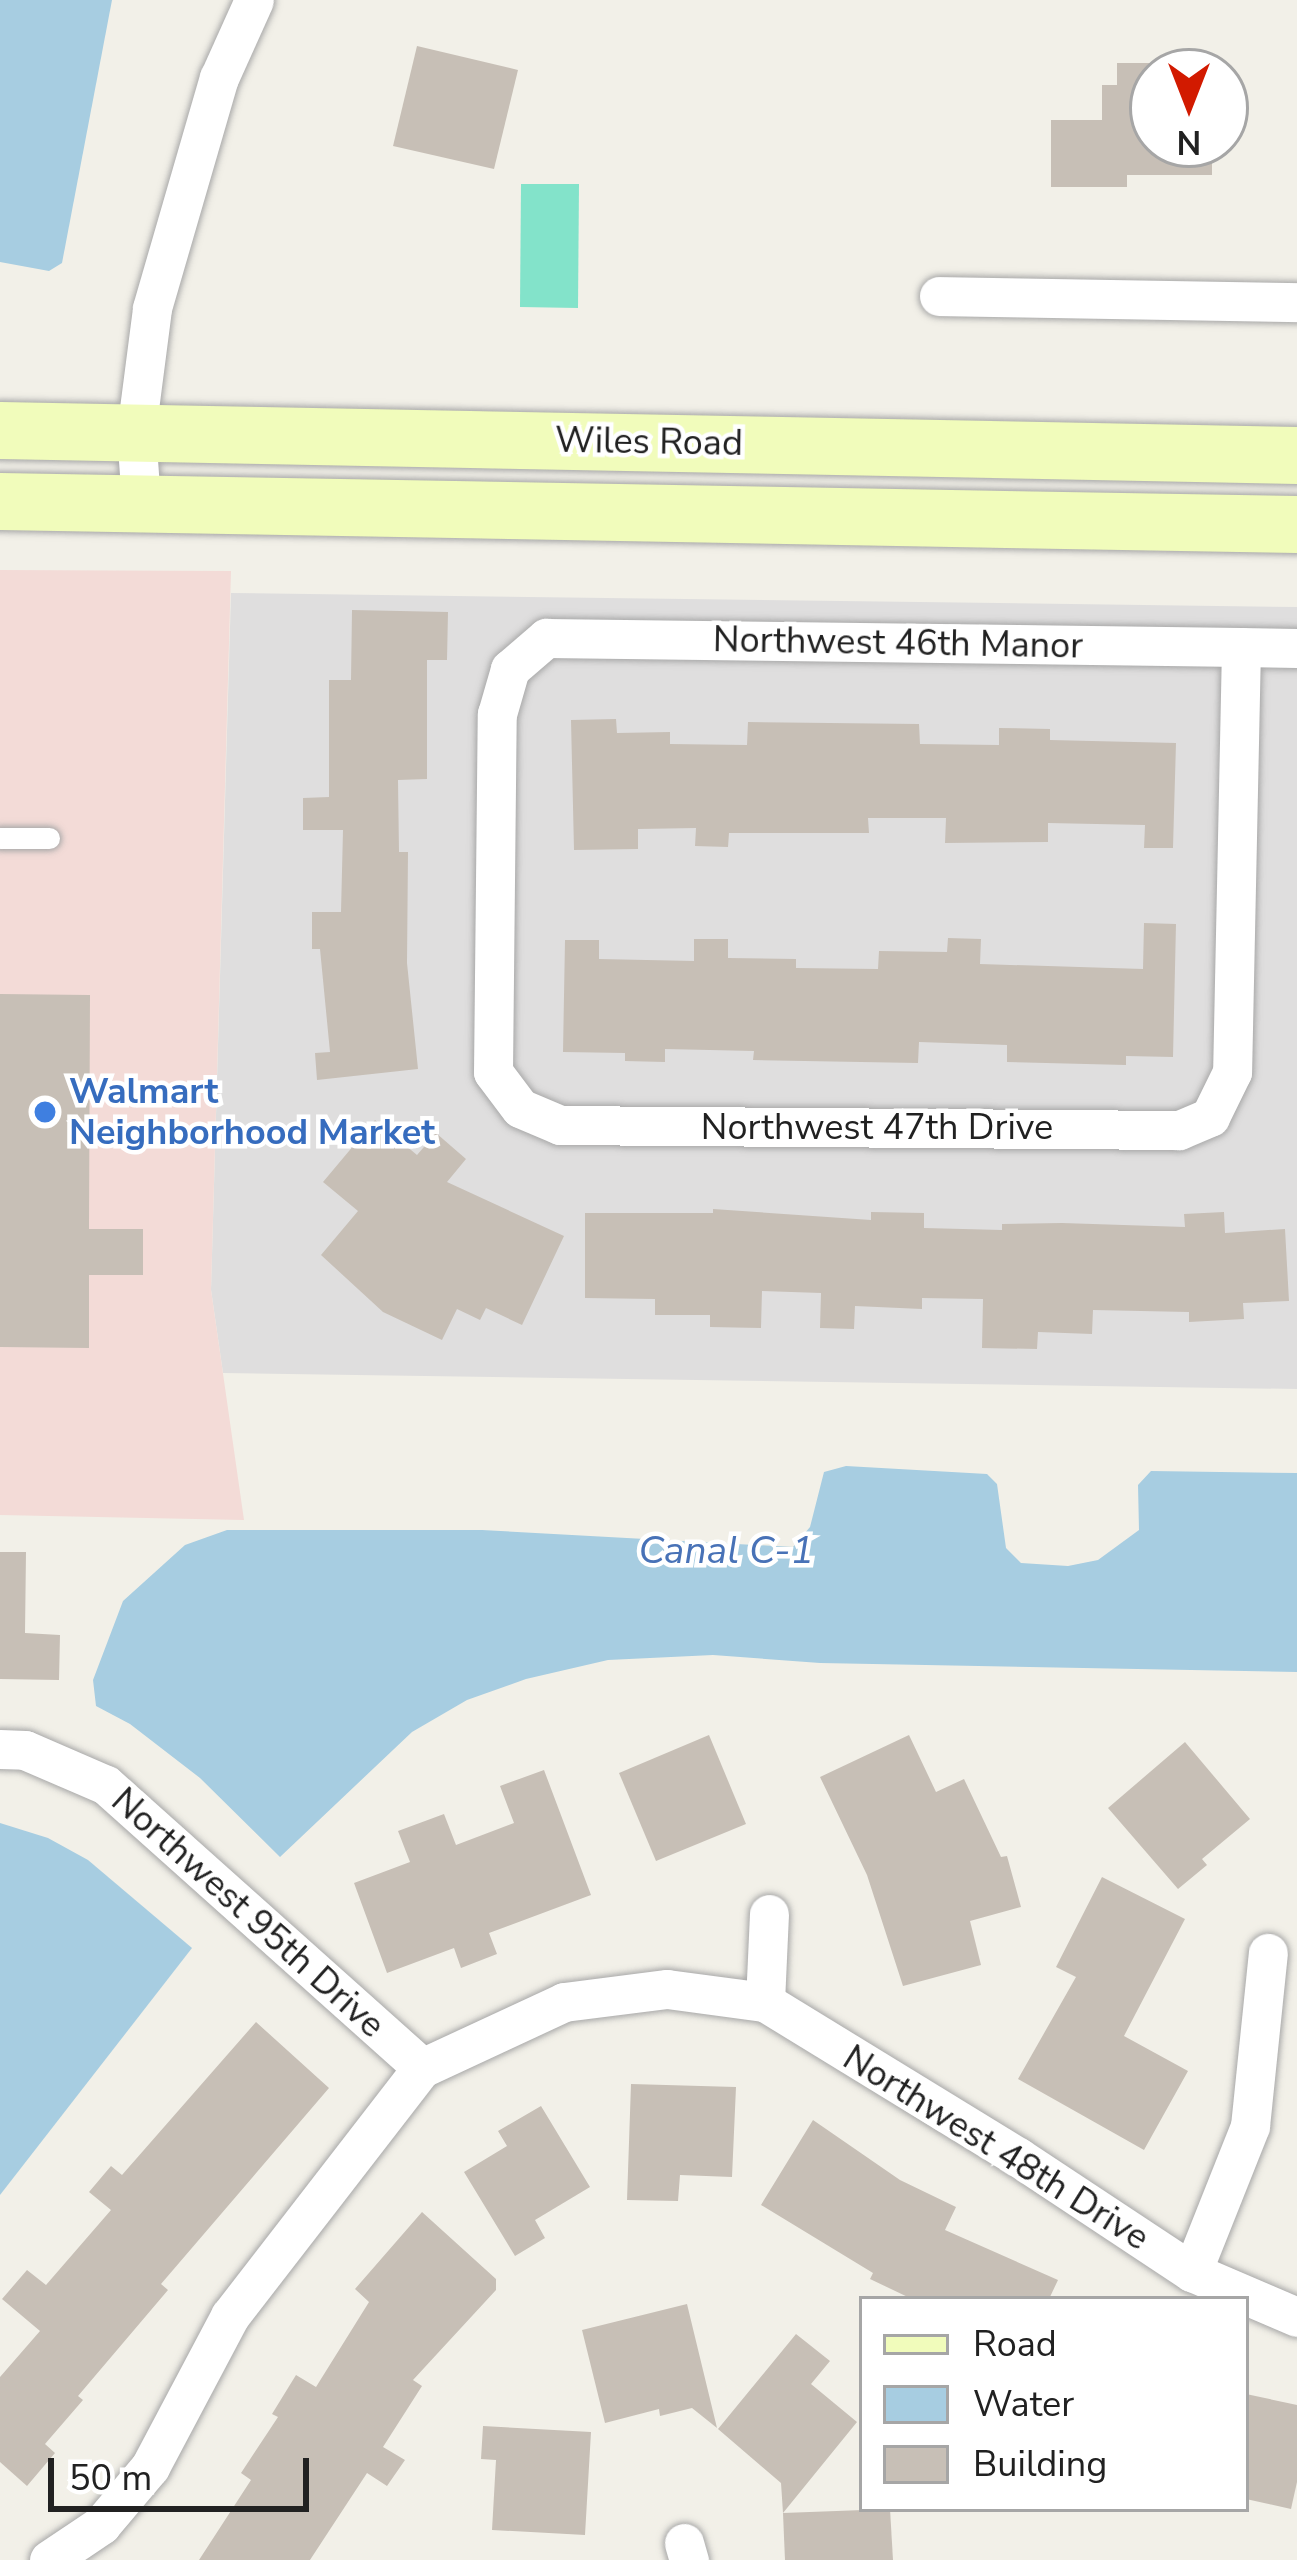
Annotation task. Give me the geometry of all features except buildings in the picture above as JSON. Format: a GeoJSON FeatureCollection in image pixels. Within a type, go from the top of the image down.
{"type":"FeatureCollection","features":[{"type":"Feature","properties":{"kind":"main road","name":"Wiles Road"},"geometry":{"type":"LineString","coordinates":[[0,430],[1297,455]]}},
{"type":"Feature","properties":{"kind":"main road"},"geometry":{"type":"LineString","coordinates":[[1094,520],[1098,451]]}},
{"type":"Feature","properties":{"kind":"main road","name":"Wiles Road"},"geometry":{"type":"LineString","coordinates":[[0,501],[1297,524]]}},
{"type":"Feature","properties":{"kind":"street"},"geometry":{"type":"LineString","coordinates":[[140,502],[136,432],[152,308],[219,78],[254,0]]}},
{"type":"Feature","properties":{"kind":"street"},"geometry":{"type":"LineString","coordinates":[[939,296],[1297,302]]}},
{"type":"Feature","properties":{"kind":"street","name":"Northwest 46th Manor"},"geometry":{"type":"LineString","coordinates":[[510,669],[546,638],[1297,648]]}},
{"type":"Feature","properties":{"kind":"street","name":"Northwest 47th Drive"},"geometry":{"type":"LineString","coordinates":[[510,669],[497,714],[493,1072],[520,1108],[560,1125],[1179,1130],[1210,1117],[1232,1072],[1241,647]]}},
{"type":"Feature","properties":{"kind":"street","name":"Northwest 95th Drive"},"geometry":{"type":"LineString","coordinates":[[0,1749],[26,1750],[106,1785],[422,2068]]}},
{"type":"Feature","properties":{"kind":"street"},"geometry":{"type":"LineString","coordinates":[[765,2002],[769,1914]]}},
{"type":"Feature","properties":{"kind":"street"},"geometry":{"type":"LineString","coordinates":[[1192,2272],[1250,2126],[1268,1953]]}},
{"type":"Feature","properties":{"kind":"street","name":"Northwest 48th Drive"},"geometry":{"type":"LineString","coordinates":[[422,2068],[564,2002],[667,1989],[765,2002],[1018,2157],[1192,2272],[1247,2296]]}},
{"type":"Feature","properties":{"kind":"street"},"geometry":{"type":"LineString","coordinates":[[49,2560],[101,2525],[150,2467],[230,2317],[422,2068]]}},
{"type":"Feature","properties":{"kind":"street","name":"Northwest 48th Drive"},"geometry":{"type":"LineString","coordinates":[[1249,2297],[1297,2318]]}},
{"type":"Feature","properties":{"kind":"lane"},"geometry":{"type":"LineString","coordinates":[[0,838],[49,838]]}},
{"type":"Feature","properties":{"kind":"shaded area"},"geometry":{"type":"Polygon","coordinates":[[[0,570],[231,571],[211,1290],[244,1520],[0,1515],[0,570]]]}},
{"type":"Feature","properties":{"kind":"shaded area"},"geometry":{"type":"Polygon","coordinates":[[[231,593],[1297,607],[1297,1389],[223,1373],[211,1290],[231,593]]]}},
{"type":"Feature","properties":{"kind":"green space"},"geometry":{"type":"Polygon","coordinates":[[[521,184],[579,184],[578,308],[520,307],[521,184]]]}},
{"type":"Feature","properties":{"kind":"water"},"geometry":{"type":"Polygon","coordinates":[[[0,0],[112,0],[62,263],[49,271],[0,262],[0,0]]]}},
{"type":"Feature","properties":{"kind":"water","name":"Canal C-1"},"geometry":{"type":"Polygon","coordinates":[[[846,1466],[987,1474],[997,1484],[1006,1548],[1021,1563],[1068,1566],[1098,1560],[1139,1530],[1138,1485],[1151,1471],[1297,1473],[1297,1672],[820,1663],[713,1655],[608,1660],[526,1679],[467,1700],[412,1732],[280,1857],[200,1778],[130,1724],[96,1706],[93,1680],[123,1601],[185,1545],[227,1530],[482,1530],[793,1547],[810,1527],[824,1472],[846,1466]]]}},
{"type":"Feature","properties":{"kind":"water"},"geometry":{"type":"Polygon","coordinates":[[[0,1823],[48,1838],[88,1860],[192,1948],[0,2195],[0,1823]]]}},
{"type":"Feature","properties":{"kind":"place","name":"Walmart Neighborhood Market"},"geometry":{"type":"Point","coordinates":[45,1112]}}]}
